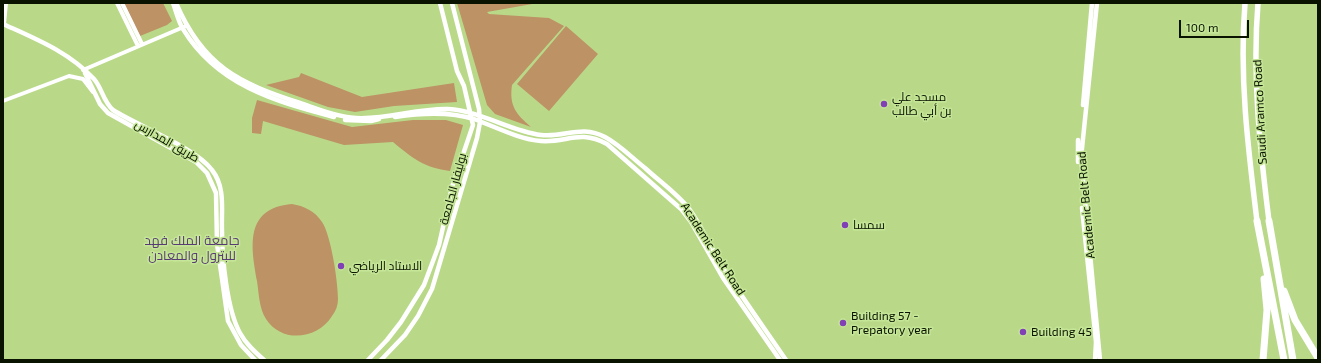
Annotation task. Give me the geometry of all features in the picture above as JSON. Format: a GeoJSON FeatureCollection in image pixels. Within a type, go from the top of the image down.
{"type":"FeatureCollection","features":[{"type":"Feature","properties":{"kind":"highway"},"geometry":{"type":"LineString","coordinates":[[1256,221],[1267,310],[1263,360]]}},
{"type":"Feature","properties":{"kind":"highway"},"geometry":{"type":"LineString","coordinates":[[1256,221],[1284,360]]}},
{"type":"Feature","properties":{"kind":"highway"},"geometry":{"type":"LineString","coordinates":[[1269,221],[1293,360]]}},
{"type":"Feature","properties":{"kind":"highway"},"geometry":{"type":"LineString","coordinates":[[1275,260],[1285,294],[1295,320],[1318,358]]}},
{"type":"Feature","properties":{"kind":"main road","name":"Saudi Aramco Road"},"geometry":{"type":"LineString","coordinates":[[1245,3],[1242,72],[1247,144],[1256,221]]}},
{"type":"Feature","properties":{"kind":"main road","name":"Saudi Aramco Road"},"geometry":{"type":"LineString","coordinates":[[1258,3],[1256,76],[1261,158],[1269,221]]}},
{"type":"Feature","properties":{"kind":"street"},"geometry":{"type":"LineString","coordinates":[[6,3],[3,24],[63,53],[83,70],[98,99]]}},
{"type":"Feature","properties":{"kind":"street"},"geometry":{"type":"LineString","coordinates":[[117,3],[140,45]]}},
{"type":"Feature","properties":{"kind":"street"},"geometry":{"type":"LineString","coordinates":[[122,3],[140,45]]}},
{"type":"Feature","properties":{"kind":"street","name":"Academic Belt Road"},"geometry":{"type":"LineString","coordinates":[[173,3],[184,27],[200,52],[222,72],[254,92],[284,102],[352,121],[371,121],[433,113],[472,117],[480,116],[540,135],[582,130],[600,135],[613,142],[686,206],[724,268],[786,360]]}},
{"type":"Feature","properties":{"kind":"street","name":"Academic Belt Road"},"geometry":{"type":"LineString","coordinates":[[176,3],[184,27]]}},
{"type":"Feature","properties":{"kind":"street"},"geometry":{"type":"LineString","coordinates":[[440,3],[457,71],[472,117]]}},
{"type":"Feature","properties":{"kind":"street","name":"بوليفار الجامعة"},"geometry":{"type":"LineString","coordinates":[[381,360],[409,329],[418,316],[432,289],[477,138],[480,116],[477,99],[452,3]]}},
{"type":"Feature","properties":{"kind":"street","name":"Academic Belt Road"},"geometry":{"type":"LineString","coordinates":[[1092,3],[1077,152],[1096,342],[1095,360]]}},
{"type":"Feature","properties":{"kind":"street","name":"Academic Belt Road"},"geometry":{"type":"LineString","coordinates":[[1097,3],[1081,158],[1100,360]]}},
{"type":"Feature","properties":{"kind":"street"},"geometry":{"type":"LineString","coordinates":[[83,70],[184,27]]}},
{"type":"Feature","properties":{"kind":"street","name":"طريق المدارس"},"geometry":{"type":"LineString","coordinates":[[83,70],[94,80],[104,100],[113,110],[192,153],[206,163],[215,174],[222,197],[222,244],[231,310],[242,336],[264,360]]}},
{"type":"Feature","properties":{"kind":"street"},"geometry":{"type":"LineString","coordinates":[[3,100],[69,76],[83,79],[108,113],[202,166],[212,179],[216,193],[217,244],[227,316],[235,336],[255,360]]}},
{"type":"Feature","properties":{"kind":"street","name":"Academic Belt Road"},"geometry":{"type":"LineString","coordinates":[[472,117],[495,128],[542,141],[584,136],[602,141],[614,149],[682,209],[723,278],[780,360]]}},
{"type":"Feature","properties":{"kind":"street","name":"بوليفار الجامعة"},"geometry":{"type":"LineString","coordinates":[[368,360],[387,340],[401,322],[424,285],[438,245],[452,187],[463,150],[471,134],[472,117]]}},
{"type":"Feature","properties":{"kind":"street"},"geometry":{"type":"LineString","coordinates":[[424,285],[432,289]]}},
{"type":"Feature","properties":{"kind":"shaded area"},"geometry":{"type":"Polygon","coordinates":[[[124,3],[163,3],[172,21],[167,25],[140,36],[124,3]]]}},
{"type":"Feature","properties":{"kind":"shaded area"},"geometry":{"type":"Polygon","coordinates":[[[457,3],[538,3],[487,12],[489,14],[549,18],[564,26],[512,85],[511,92],[515,109],[521,118],[531,127],[495,114],[487,105],[457,3]]]}},
{"type":"Feature","properties":{"kind":"shaded area"},"geometry":{"type":"Polygon","coordinates":[[[566,26],[598,54],[549,111],[517,84],[566,26]]]}},
{"type":"Feature","properties":{"kind":"shaded area"},"geometry":{"type":"Polygon","coordinates":[[[301,73],[362,97],[454,83],[457,102],[394,106],[355,112],[328,107],[266,85],[299,77],[301,73]]]}},
{"type":"Feature","properties":{"kind":"shaded area"},"geometry":{"type":"Polygon","coordinates":[[[257,100],[352,127],[413,120],[446,120],[463,125],[450,171],[441,170],[419,161],[406,153],[393,142],[344,145],[263,121],[261,134],[252,133],[252,118],[257,100]]]}},
{"type":"Feature","properties":{"kind":"shaded area"},"geometry":{"type":"Polygon","coordinates":[[[292,204],[309,210],[322,222],[331,248],[338,291],[336,308],[326,324],[318,330],[300,336],[281,332],[273,327],[266,319],[260,301],[253,255],[254,231],[258,221],[265,213],[276,207],[292,204]]]}},
{"type":"Feature","properties":{"kind":"place","name":"مسجد علي بن أبي طالب"},"geometry":{"type":"Point","coordinates":[884,104]}},
{"type":"Feature","properties":{"kind":"place","name":"سمسا"},"geometry":{"type":"Point","coordinates":[845,225]}},
{"type":"Feature","properties":{"kind":"place","name":"الاستاد الرياضي"},"geometry":{"type":"Point","coordinates":[341,266]}},
{"type":"Feature","properties":{"kind":"place","name":"Building 57 - Prepatory year"},"geometry":{"type":"Point","coordinates":[843,323]}},
{"type":"Feature","properties":{"kind":"place","name":"Building 45"},"geometry":{"type":"Point","coordinates":[1023,332]}},
{"type":"Feature","properties":{"kind":"district","name":"جامعة الملك فهد للبترول والمعادن"},"geometry":{"type":"Point","coordinates":[192,248]}}]}
